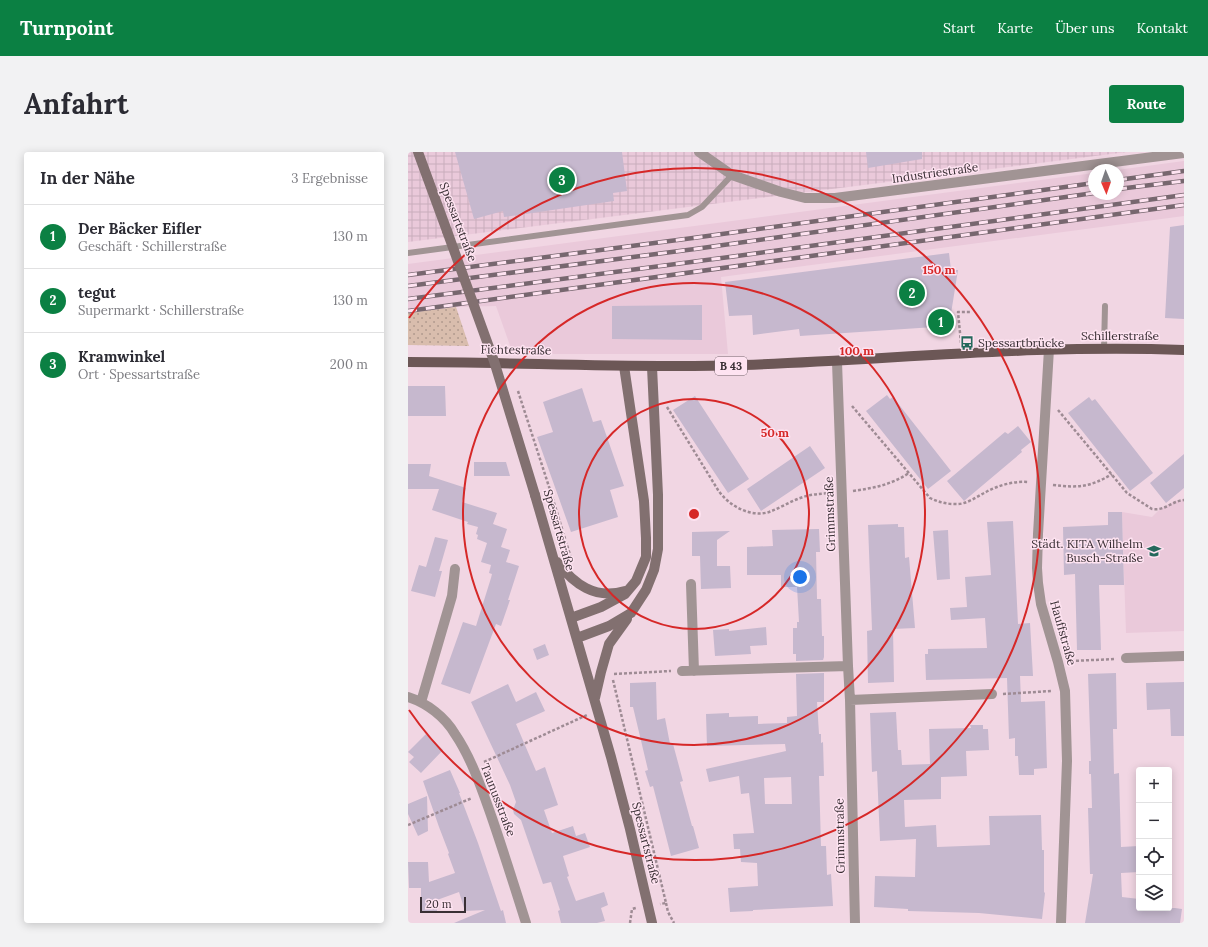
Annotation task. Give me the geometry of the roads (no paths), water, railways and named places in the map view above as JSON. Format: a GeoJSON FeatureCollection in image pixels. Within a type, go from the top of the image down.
{"type":"FeatureCollection","features":[{"type":"Feature","properties":{"kind":"main road","name":"Spessartstraße"},"geometry":{"type":"LineString","coordinates":[[418,152],[474,304],[498,375],[535,495],[595,700],[630,829],[652,923]]}},
{"type":"Feature","properties":{"kind":"main road","name":"Schillerstraße"},"geometry":{"type":"LineString","coordinates":[[624,366],[652,367],[837,362],[962,353],[1049,349],[1184,350]]}},
{"type":"Feature","properties":{"kind":"main road","name":"Fichtestraße"},"geometry":{"type":"LineString","coordinates":[[408,362],[624,366]]}},
{"type":"Feature","properties":{"kind":"main road"},"geometry":{"type":"LineString","coordinates":[[571,618],[601,607],[625,594],[636,581],[646,557],[644,501],[624,366]]}},
{"type":"Feature","properties":{"kind":"main road"},"geometry":{"type":"LineString","coordinates":[[595,700],[609,644],[641,599],[650,582],[657,555],[658,495],[652,367]]}},
{"type":"Feature","properties":{"kind":"main road"},"geometry":{"type":"LineString","coordinates":[[552,555],[566,574],[580,585],[591,590],[609,594],[625,591],[631,588]]}},
{"type":"Feature","properties":{"kind":"main road"},"geometry":{"type":"LineString","coordinates":[[577,638],[609,626],[631,613]]}},
{"type":"Feature","properties":{"kind":"street","name":"Industriestraße"},"geometry":{"type":"LineString","coordinates":[[700,152],[732,175],[781,192],[805,198],[835,198],[1147,155],[1184,153]]}},
{"type":"Feature","properties":{"kind":"street","name":"Hauffstraße"},"geometry":{"type":"LineString","coordinates":[[1049,349],[1038,534],[1038,582],[1041,604],[1065,691],[1067,761],[1061,923]]}},
{"type":"Feature","properties":{"kind":"street","name":"Grimmstraße"},"geometry":{"type":"LineString","coordinates":[[837,362],[850,700],[855,923]]}},
{"type":"Feature","properties":{"kind":"street"},"geometry":{"type":"LineString","coordinates":[[421,702],[452,596],[455,569]]}},
{"type":"Feature","properties":{"kind":"street"},"geometry":{"type":"LineString","coordinates":[[691,584],[694,671]]}},
{"type":"Feature","properties":{"kind":"street"},"geometry":{"type":"LineString","coordinates":[[1126,658],[1184,656]]}},
{"type":"Feature","properties":{"kind":"street"},"geometry":{"type":"LineString","coordinates":[[682,671],[848,666]]}},
{"type":"Feature","properties":{"kind":"street"},"geometry":{"type":"LineString","coordinates":[[850,700],[992,694]]}},
{"type":"Feature","properties":{"kind":"street","name":"Taunusstraße"},"geometry":{"type":"LineString","coordinates":[[408,697],[421,702],[432,709],[451,729],[462,746],[483,793],[526,923]]}},
{"type":"Feature","properties":{"kind":"lane"},"geometry":{"type":"LineString","coordinates":[[408,253],[688,215],[702,207],[732,175]]}},
{"type":"Feature","properties":{"kind":"lane"},"geometry":{"type":"LineString","coordinates":[[1104,349],[1106,306]]}},
{"type":"Feature","properties":{"kind":"railway"},"geometry":{"type":"LineString","coordinates":[[1124,179],[1184,171]]}},
{"type":"Feature","properties":{"kind":"railway"},"geometry":{"type":"LineString","coordinates":[[1124,188],[1184,181]]}},
{"type":"Feature","properties":{"kind":"railway"},"geometry":{"type":"LineString","coordinates":[[408,275],[693,238],[1088,184]]}},
{"type":"Feature","properties":{"kind":"railway"},"geometry":{"type":"LineString","coordinates":[[408,286],[695,249],[1088,194]]}},
{"type":"Feature","properties":{"kind":"railway"},"geometry":{"type":"LineString","coordinates":[[408,299],[1184,195]]}},
{"type":"Feature","properties":{"kind":"railway"},"geometry":{"type":"LineString","coordinates":[[408,311],[1184,205]]}},
{"type":"Feature","properties":{"kind":"place","name":"Kramwinkel"},"geometry":{"type":"Point","coordinates":[562,180]}},
{"type":"Feature","properties":{"kind":"place","name":"tegut"},"geometry":{"type":"Point","coordinates":[912,293]}},
{"type":"Feature","properties":{"kind":"place","name":"Der Bäcker Eifler"},"geometry":{"type":"Point","coordinates":[941,322]}},
{"type":"Feature","properties":{"kind":"place","name":"Spessartbrücke"},"geometry":{"type":"Point","coordinates":[967,343]}},
{"type":"Feature","properties":{"kind":"place","name":"Städt. KITA Wilhelm Busch-Straße"},"geometry":{"type":"Point","coordinates":[1154,551]}}]}
